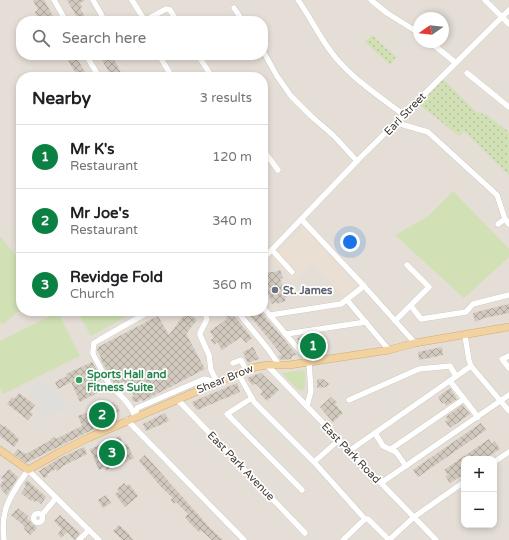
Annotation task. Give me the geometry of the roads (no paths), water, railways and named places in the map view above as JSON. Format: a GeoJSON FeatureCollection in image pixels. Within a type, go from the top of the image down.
{"type":"FeatureCollection","features":[{"type":"Feature","properties":{"kind":"main road","name":"Shear Brow"},"geometry":{"type":"LineString","coordinates":[[28,470],[58,453],[128,420],[246,370],[267,365],[309,362],[389,350],[415,343],[509,328]]}},
{"type":"Feature","properties":{"kind":"main road"},"geometry":{"type":"LineString","coordinates":[[0,450],[28,470]]}},
{"type":"Feature","properties":{"kind":"street"},"geometry":{"type":"LineString","coordinates":[[54,0],[63,16]]}},
{"type":"Feature","properties":{"kind":"street"},"geometry":{"type":"LineString","coordinates":[[93,0],[102,16]]}},
{"type":"Feature","properties":{"kind":"street"},"geometry":{"type":"LineString","coordinates":[[132,0],[142,16]]}},
{"type":"Feature","properties":{"kind":"street"},"geometry":{"type":"LineString","coordinates":[[298,0],[318,33],[345,69],[404,115]]}},
{"type":"Feature","properties":{"kind":"street"},"geometry":{"type":"LineString","coordinates":[[370,0],[413,29]]}},
{"type":"Feature","properties":{"kind":"street"},"geometry":{"type":"LineString","coordinates":[[485,0],[509,24]]}},
{"type":"Feature","properties":{"kind":"street"},"geometry":{"type":"LineString","coordinates":[[234,8],[240,16]]}},
{"type":"Feature","properties":{"kind":"street"},"geometry":{"type":"LineString","coordinates":[[154,16],[166,9],[170,10],[174,16]]}},
{"type":"Feature","properties":{"kind":"street","name":"Earl Street"},"geometry":{"type":"LineString","coordinates":[[268,254],[357,161],[397,123],[509,10]]}},
{"type":"Feature","properties":{"kind":"street"},"geometry":{"type":"LineString","coordinates":[[437,48],[456,63]]}},
{"type":"Feature","properties":{"kind":"street"},"geometry":{"type":"LineString","coordinates":[[89,60],[96,72]]}},
{"type":"Feature","properties":{"kind":"street"},"geometry":{"type":"LineString","coordinates":[[162,60],[169,72]]}},
{"type":"Feature","properties":{"kind":"street"},"geometry":{"type":"LineString","coordinates":[[201,60],[209,72]]}},
{"type":"Feature","properties":{"kind":"street"},"geometry":{"type":"LineString","coordinates":[[268,60],[291,96],[334,136],[357,161]]}},
{"type":"Feature","properties":{"kind":"street"},"geometry":{"type":"LineString","coordinates":[[466,73],[509,107]]}},
{"type":"Feature","properties":{"kind":"street"},"geometry":{"type":"LineString","coordinates":[[397,123],[428,132],[497,195],[507,222],[498,224]]}},
{"type":"Feature","properties":{"kind":"street"},"geometry":{"type":"LineString","coordinates":[[268,157],[278,170]]}},
{"type":"Feature","properties":{"kind":"street"},"geometry":{"type":"LineString","coordinates":[[302,220],[415,343]]}},
{"type":"Feature","properties":{"kind":"street"},"geometry":{"type":"LineString","coordinates":[[272,250],[292,272]]}},
{"type":"Feature","properties":{"kind":"street"},"geometry":{"type":"LineString","coordinates":[[395,321],[429,287],[407,265]]}},
{"type":"Feature","properties":{"kind":"street"},"geometry":{"type":"LineString","coordinates":[[270,315],[341,304],[364,286]]}},
{"type":"Feature","properties":{"kind":"street"},"geometry":{"type":"LineString","coordinates":[[411,306],[421,319],[466,312],[473,304],[509,295]]}},
{"type":"Feature","properties":{"kind":"street"},"geometry":{"type":"LineString","coordinates":[[347,300],[389,350]]}},
{"type":"Feature","properties":{"kind":"street"},"geometry":{"type":"LineString","coordinates":[[268,313],[309,362],[311,391],[307,406]]}},
{"type":"Feature","properties":{"kind":"street"},"geometry":{"type":"LineString","coordinates":[[135,417],[125,400],[109,384],[93,354],[93,348],[94,343],[141,316]]}},
{"type":"Feature","properties":{"kind":"street"},"geometry":{"type":"LineString","coordinates":[[206,316],[207,319],[200,336],[209,355],[211,370],[217,382]]}},
{"type":"Feature","properties":{"kind":"street"},"geometry":{"type":"LineString","coordinates":[[241,316],[279,365]]}},
{"type":"Feature","properties":{"kind":"street"},"geometry":{"type":"LineString","coordinates":[[286,334],[366,322]]}},
{"type":"Feature","properties":{"kind":"street"},"geometry":{"type":"LineString","coordinates":[[465,336],[469,360],[472,366],[509,411]]}},
{"type":"Feature","properties":{"kind":"street"},"geometry":{"type":"LineString","coordinates":[[509,356],[502,359],[509,368]]}},
{"type":"Feature","properties":{"kind":"street"},"geometry":{"type":"LineString","coordinates":[[233,363],[241,360],[246,370]]}},
{"type":"Feature","properties":{"kind":"street","name":"East Park Road"},"geometry":{"type":"LineString","coordinates":[[267,365],[436,540]]}},
{"type":"Feature","properties":{"kind":"street"},"geometry":{"type":"LineString","coordinates":[[349,400],[419,369],[450,366],[456,376]]}},
{"type":"Feature","properties":{"kind":"street"},"geometry":{"type":"LineString","coordinates":[[349,451],[472,366]]}},
{"type":"Feature","properties":{"kind":"street"},"geometry":{"type":"LineString","coordinates":[[238,373],[252,398],[314,462],[365,519],[368,519],[389,540],[414,517],[461,484]]}},
{"type":"Feature","properties":{"kind":"street"},"geometry":{"type":"LineString","coordinates":[[135,417],[137,408],[204,379],[217,382]]}},
{"type":"Feature","properties":{"kind":"street"},"geometry":{"type":"LineString","coordinates":[[450,381],[478,417]]}},
{"type":"Feature","properties":{"kind":"street"},"geometry":{"type":"LineString","coordinates":[[381,483],[509,395]]}},
{"type":"Feature","properties":{"kind":"street"},"geometry":{"type":"LineString","coordinates":[[252,398],[227,414],[302,490]]}},
{"type":"Feature","properties":{"kind":"street","name":"East Park Avenue"},"geometry":{"type":"LineString","coordinates":[[177,399],[305,533]]}},
{"type":"Feature","properties":{"kind":"street"},"geometry":{"type":"LineString","coordinates":[[391,449],[464,399]]}},
{"type":"Feature","properties":{"kind":"street"},"geometry":{"type":"LineString","coordinates":[[128,420],[244,540]]}},
{"type":"Feature","properties":{"kind":"street"},"geometry":{"type":"LineString","coordinates":[[375,433],[383,446],[396,452],[406,466]]}},
{"type":"Feature","properties":{"kind":"street"},"geometry":{"type":"LineString","coordinates":[[314,462],[338,440]]}},
{"type":"Feature","properties":{"kind":"street"},"geometry":{"type":"LineString","coordinates":[[497,460],[509,452]]}},
{"type":"Feature","properties":{"kind":"street"},"geometry":{"type":"LineString","coordinates":[[4,540],[2,528],[7,502],[28,470],[99,540]]}},
{"type":"Feature","properties":{"kind":"street"},"geometry":{"type":"LineString","coordinates":[[42,515],[56,498]]}},
{"type":"Feature","properties":{"kind":"street"},"geometry":{"type":"LineString","coordinates":[[343,540],[365,519]]}},
{"type":"Feature","properties":{"kind":"street"},"geometry":{"type":"LineString","coordinates":[[79,540],[89,530]]}},
{"type":"Feature","properties":{"kind":"place","name":"St. James"},"geometry":{"type":"Point","coordinates":[275,290]}},
{"type":"Feature","properties":{"kind":"place","name":"Mr K's"},"geometry":{"type":"Point","coordinates":[313,346]}},
{"type":"Feature","properties":{"kind":"place","name":"Sports Hall and Fitness Suite"},"geometry":{"type":"Point","coordinates":[79,380]}},
{"type":"Feature","properties":{"kind":"place","name":"Mr Joe's"},"geometry":{"type":"Point","coordinates":[102,415]}},
{"type":"Feature","properties":{"kind":"place","name":"Revidge Fold"},"geometry":{"type":"Point","coordinates":[112,453]}}]}
